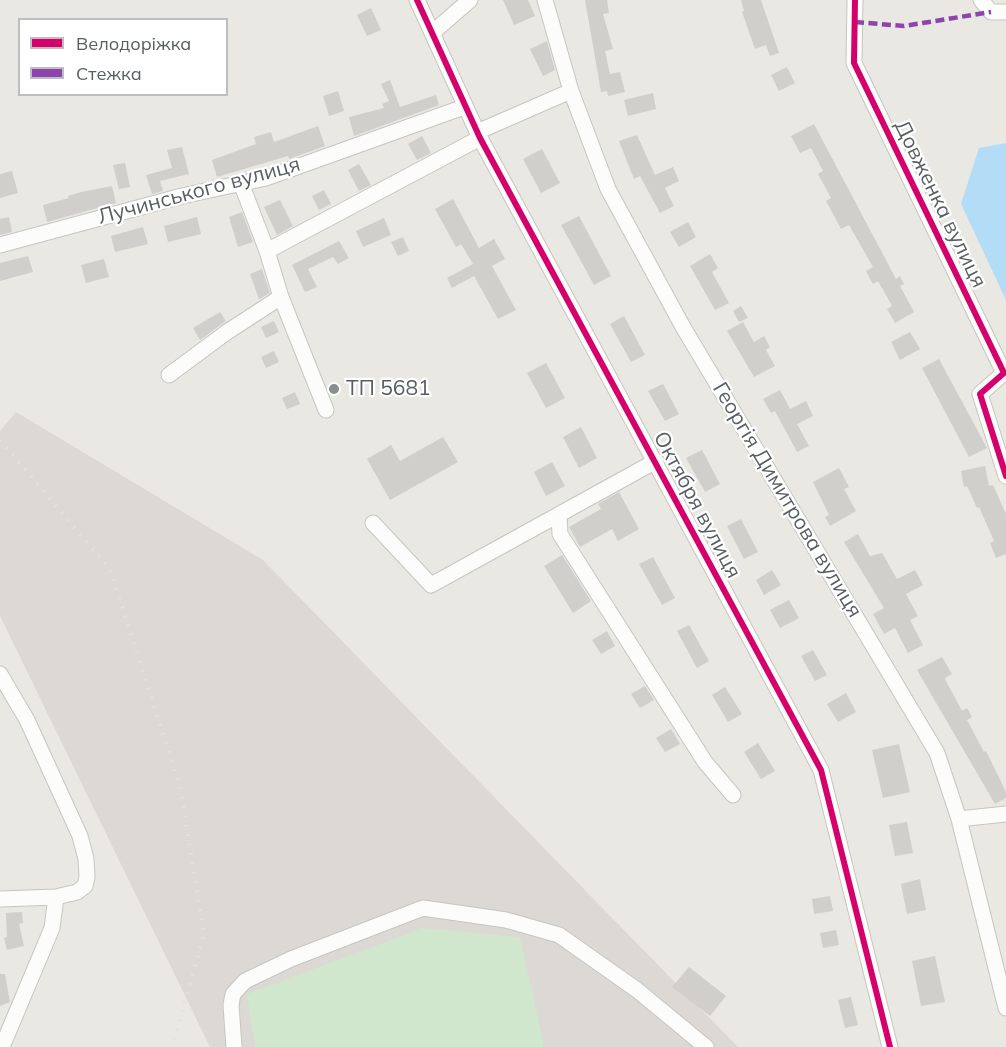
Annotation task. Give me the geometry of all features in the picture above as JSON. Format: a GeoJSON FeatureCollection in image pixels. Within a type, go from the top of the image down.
{"type":"FeatureCollection","features":[{"type":"Feature","properties":{"kind":"street","name":"Октября вулиця"},"geometry":{"type":"LineString","coordinates":[[417,0],[464,107],[821,770],[890,1047]]}},
{"type":"Feature","properties":{"kind":"street"},"geometry":{"type":"LineString","coordinates":[[432,33],[470,0]]}},
{"type":"Feature","properties":{"kind":"street","name":"Георгія Димитрова вулиця"},"geometry":{"type":"LineString","coordinates":[[545,0],[571,91],[608,189],[683,327],[937,753],[959,819],[1006,1008]]}},
{"type":"Feature","properties":{"kind":"street","name":"Довженка вулиця"},"geometry":{"type":"LineString","coordinates":[[855,0],[854,63],[1005,375],[980,394],[1006,476]]}},
{"type":"Feature","properties":{"kind":"street"},"geometry":{"type":"LineString","coordinates":[[981,0],[991,12],[1006,12]]}},
{"type":"Feature","properties":{"kind":"street"},"geometry":{"type":"LineString","coordinates":[[267,251],[479,135],[571,91]]}},
{"type":"Feature","properties":{"kind":"street","name":"Лучинського вулиця"},"geometry":{"type":"LineString","coordinates":[[0,245],[266,178],[464,107]]}},
{"type":"Feature","properties":{"kind":"street"},"geometry":{"type":"LineString","coordinates":[[241,183],[267,251],[281,297],[326,410]]}},
{"type":"Feature","properties":{"kind":"street"},"geometry":{"type":"LineString","coordinates":[[169,375],[227,332],[281,297]]}},
{"type":"Feature","properties":{"kind":"street"},"geometry":{"type":"LineString","coordinates":[[373,523],[431,585],[656,461]]}},
{"type":"Feature","properties":{"kind":"street"},"geometry":{"type":"LineString","coordinates":[[559,515],[560,534],[705,762],[734,795]]}},
{"type":"Feature","properties":{"kind":"street"},"geometry":{"type":"LineString","coordinates":[[0,674],[27,720],[80,836],[86,858],[84,886],[77,892],[56,897],[0,899]]}},
{"type":"Feature","properties":{"kind":"street"},"geometry":{"type":"LineString","coordinates":[[959,819],[1006,814]]}},
{"type":"Feature","properties":{"kind":"street"},"geometry":{"type":"LineString","coordinates":[[2,1047],[52,928],[56,897]]}},
{"type":"Feature","properties":{"kind":"street"},"geometry":{"type":"LineString","coordinates":[[234,1047],[233,994],[245,981],[291,959],[423,908],[506,920],[559,934],[637,990],[706,1047]]}},
{"type":"Feature","properties":{"kind":"shaded area"},"geometry":{"type":"Polygon","coordinates":[[[16,412],[263,560],[738,1047],[210,1047],[0,616],[0,431],[16,412]]]}},
{"type":"Feature","properties":{"kind":"green space"},"geometry":{"type":"Polygon","coordinates":[[[423,928],[520,937],[544,1047],[255,1047],[247,994],[423,928]]]}},
{"type":"Feature","properties":{"kind":"water"},"geometry":{"type":"Polygon","coordinates":[[[1006,143],[1006,300],[961,204],[979,148],[1006,143]]]}},
{"type":"Feature","properties":{"kind":"building"},"geometry":{"type":"Polygon","coordinates":[[[503,0],[528,0],[535,16],[514,25],[503,0]]]}},
{"type":"Feature","properties":{"kind":"building"},"geometry":{"type":"Polygon","coordinates":[[[585,0],[607,0],[609,13],[603,14],[613,49],[605,51],[610,74],[620,72],[625,92],[608,96],[607,91],[601,92],[585,0]]]}},
{"type":"Feature","properties":{"kind":"building"},"geometry":{"type":"Polygon","coordinates":[[[741,0],[761,0],[779,53],[770,56],[766,45],[755,49],[742,12],[744,11],[741,0]]]}},
{"type":"Feature","properties":{"kind":"building"},"geometry":{"type":"Polygon","coordinates":[[[371,8],[381,30],[367,36],[357,15],[371,8]]]}},
{"type":"Feature","properties":{"kind":"building"},"geometry":{"type":"Polygon","coordinates":[[[547,41],[555,70],[543,76],[530,49],[547,41]]]}},
{"type":"Feature","properties":{"kind":"building"},"geometry":{"type":"Polygon","coordinates":[[[787,67],[795,83],[779,91],[771,75],[787,67]]]}},
{"type":"Feature","properties":{"kind":"building"},"geometry":{"type":"Polygon","coordinates":[[[390,80],[400,107],[436,95],[439,105],[354,136],[349,117],[384,108],[382,104],[389,101],[381,84],[390,80]]]}},
{"type":"Feature","properties":{"kind":"building"},"geometry":{"type":"Polygon","coordinates":[[[338,91],[344,111],[329,116],[323,96],[338,91]]]}},
{"type":"Feature","properties":{"kind":"building"},"geometry":{"type":"Polygon","coordinates":[[[653,93],[656,109],[628,116],[624,100],[653,93]]]}},
{"type":"Feature","properties":{"kind":"building"},"geometry":{"type":"Polygon","coordinates":[[[814,124],[896,279],[900,276],[904,284],[900,286],[914,312],[895,323],[887,309],[892,306],[878,281],[873,284],[866,271],[873,267],[849,225],[841,229],[826,201],[831,198],[818,174],[823,171],[811,148],[800,153],[791,136],[814,124]]]}},
{"type":"Feature","properties":{"kind":"building"},"geometry":{"type":"Polygon","coordinates":[[[318,126],[325,146],[289,159],[288,156],[217,177],[212,160],[256,144],[254,137],[271,132],[274,142],[318,126]]]}},
{"type":"Feature","properties":{"kind":"building"},"geometry":{"type":"Polygon","coordinates":[[[637,135],[655,175],[673,167],[679,181],[665,188],[674,206],[660,213],[640,176],[634,179],[619,141],[637,135]]]}},
{"type":"Feature","properties":{"kind":"building"},"geometry":{"type":"Polygon","coordinates":[[[422,136],[431,153],[417,160],[408,144],[422,136]]]}},
{"type":"Feature","properties":{"kind":"building"},"geometry":{"type":"Polygon","coordinates":[[[182,147],[189,174],[160,181],[163,191],[152,194],[146,175],[172,168],[167,150],[182,147]]]}},
{"type":"Feature","properties":{"kind":"building"},"geometry":{"type":"Polygon","coordinates":[[[542,149],[560,183],[541,193],[523,159],[542,149]]]}},
{"type":"Feature","properties":{"kind":"building"},"geometry":{"type":"Polygon","coordinates":[[[125,163],[130,187],[119,189],[113,165],[125,163]]]}},
{"type":"Feature","properties":{"kind":"building"},"geometry":{"type":"Polygon","coordinates":[[[359,164],[371,185],[359,191],[348,170],[359,164]]]}},
{"type":"Feature","properties":{"kind":"building"},"geometry":{"type":"Polygon","coordinates":[[[12,171],[18,193],[0,198],[0,174],[12,171]]]}},
{"type":"Feature","properties":{"kind":"building"},"geometry":{"type":"Polygon","coordinates":[[[112,186],[116,203],[47,222],[43,205],[81,192],[112,186]]]}},
{"type":"Feature","properties":{"kind":"building"},"geometry":{"type":"Polygon","coordinates":[[[324,190],[331,204],[319,210],[312,196],[324,190]]]}},
{"type":"Feature","properties":{"kind":"building"},"geometry":{"type":"Polygon","coordinates":[[[453,199],[479,248],[494,239],[505,259],[492,266],[516,310],[498,319],[474,276],[452,288],[447,278],[473,264],[461,244],[456,247],[435,209],[453,199]]]}},
{"type":"Feature","properties":{"kind":"building"},"geometry":{"type":"Polygon","coordinates":[[[280,200],[293,226],[277,235],[264,207],[280,200]]]}},
{"type":"Feature","properties":{"kind":"building"},"geometry":{"type":"Polygon","coordinates":[[[242,212],[253,242],[238,247],[229,217],[242,212]]]}},
{"type":"Feature","properties":{"kind":"building"},"geometry":{"type":"Polygon","coordinates":[[[579,216],[611,276],[594,285],[561,225],[579,216]]]}},
{"type":"Feature","properties":{"kind":"building"},"geometry":{"type":"Polygon","coordinates":[[[9,217],[12,232],[0,235],[0,219],[9,217]]]}},
{"type":"Feature","properties":{"kind":"building"},"geometry":{"type":"Polygon","coordinates":[[[197,217],[201,234],[168,242],[164,226],[197,217]]]}},
{"type":"Feature","properties":{"kind":"building"},"geometry":{"type":"Polygon","coordinates":[[[384,218],[391,235],[363,247],[356,231],[384,218]]]}},
{"type":"Feature","properties":{"kind":"building"},"geometry":{"type":"Polygon","coordinates":[[[688,222],[696,237],[679,247],[670,232],[688,222]]]}},
{"type":"Feature","properties":{"kind":"building"},"geometry":{"type":"Polygon","coordinates":[[[143,227],[148,244],[115,252],[111,236],[143,227]]]}},
{"type":"Feature","properties":{"kind":"building"},"geometry":{"type":"Polygon","coordinates":[[[403,237],[409,251],[398,256],[391,242],[403,237]]]}},
{"type":"Feature","properties":{"kind":"building"},"geometry":{"type":"Polygon","coordinates":[[[339,241],[349,258],[338,264],[333,257],[308,269],[317,287],[305,292],[292,265],[339,241]]]}},
{"type":"Feature","properties":{"kind":"building"},"geometry":{"type":"Polygon","coordinates":[[[710,254],[718,268],[712,272],[729,303],[715,310],[690,266],[710,254]]]}},
{"type":"Feature","properties":{"kind":"building"},"geometry":{"type":"Polygon","coordinates":[[[28,256],[33,272],[0,281],[0,263],[28,256]]]}},
{"type":"Feature","properties":{"kind":"building"},"geometry":{"type":"Polygon","coordinates":[[[104,259],[109,277],[86,283],[81,265],[104,259]]]}},
{"type":"Feature","properties":{"kind":"building"},"geometry":{"type":"Polygon","coordinates":[[[262,269],[270,293],[259,299],[250,274],[262,269]]]}},
{"type":"Feature","properties":{"kind":"building"},"geometry":{"type":"Polygon","coordinates":[[[741,306],[748,318],[739,322],[733,311],[741,306]]]}},
{"type":"Feature","properties":{"kind":"building"},"geometry":{"type":"Polygon","coordinates":[[[220,312],[226,321],[200,340],[193,328],[220,312]]]}},
{"type":"Feature","properties":{"kind":"building"},"geometry":{"type":"Polygon","coordinates":[[[624,316],[645,355],[631,362],[610,324],[624,316]]]}},
{"type":"Feature","properties":{"kind":"building"},"geometry":{"type":"Polygon","coordinates":[[[274,321],[279,332],[266,338],[261,327],[274,321]]]}},
{"type":"Feature","properties":{"kind":"building"},"geometry":{"type":"Polygon","coordinates":[[[743,322],[754,342],[764,336],[770,347],[766,350],[775,366],[754,377],[727,331],[743,322]]]}},
{"type":"Feature","properties":{"kind":"building"},"geometry":{"type":"Polygon","coordinates":[[[910,332],[920,349],[900,360],[891,342],[910,332]]]}},
{"type":"Feature","properties":{"kind":"building"},"geometry":{"type":"Polygon","coordinates":[[[274,351],[279,362],[266,368],[261,357],[274,351]]]}},
{"type":"Feature","properties":{"kind":"building"},"geometry":{"type":"Polygon","coordinates":[[[939,359],[987,448],[969,457],[922,368],[939,359]]]}},
{"type":"Feature","properties":{"kind":"building"},"geometry":{"type":"Polygon","coordinates":[[[546,363],[565,398],[546,408],[527,373],[546,363]]]}},
{"type":"Feature","properties":{"kind":"building"},"geometry":{"type":"Polygon","coordinates":[[[663,384],[679,414],[665,421],[648,391],[663,384]]]}},
{"type":"Feature","properties":{"kind":"building"},"geometry":{"type":"Polygon","coordinates":[[[780,390],[790,409],[806,401],[813,416],[797,424],[809,446],[797,452],[775,411],[771,413],[763,399],[780,390]]]}},
{"type":"Feature","properties":{"kind":"building"},"geometry":{"type":"Polygon","coordinates":[[[295,392],[300,404],[287,409],[282,398],[295,392]]]}},
{"type":"Feature","properties":{"kind":"building"},"geometry":{"type":"Polygon","coordinates":[[[581,427],[597,458],[579,468],[563,437],[581,427]]]}},
{"type":"Feature","properties":{"kind":"building"},"geometry":{"type":"Polygon","coordinates":[[[443,437],[458,462],[390,500],[367,459],[391,445],[400,461],[443,437]]]}},
{"type":"Feature","properties":{"kind":"building"},"geometry":{"type":"Polygon","coordinates":[[[702,450],[720,484],[705,492],[686,458],[702,450]]]}},
{"type":"Feature","properties":{"kind":"building"},"geometry":{"type":"Polygon","coordinates":[[[552,462],[565,486],[546,496],[534,472],[552,462]]]}},
{"type":"Feature","properties":{"kind":"building"},"geometry":{"type":"Polygon","coordinates":[[[985,466],[989,486],[993,485],[1006,514],[1006,554],[996,558],[990,543],[994,541],[979,507],[977,508],[967,486],[964,487],[961,471],[985,466]]]}},
{"type":"Feature","properties":{"kind":"building"},"geometry":{"type":"Polygon","coordinates":[[[839,468],[849,487],[844,489],[856,511],[830,526],[825,517],[829,515],[813,482],[839,468]]]}},
{"type":"Feature","properties":{"kind":"building"},"geometry":{"type":"Polygon","coordinates":[[[619,492],[639,529],[618,541],[612,529],[580,547],[569,527],[601,509],[598,504],[619,492]]]}},
{"type":"Feature","properties":{"kind":"building"},"geometry":{"type":"Polygon","coordinates":[[[741,519],[758,552],[744,559],[727,526],[741,519]]]}},
{"type":"Feature","properties":{"kind":"building"},"geometry":{"type":"Polygon","coordinates":[[[858,534],[870,556],[882,553],[897,579],[915,570],[923,585],[906,594],[918,616],[910,620],[923,645],[908,653],[895,628],[884,634],[873,614],[884,608],[844,542],[858,534]]]}},
{"type":"Feature","properties":{"kind":"building"},"geometry":{"type":"Polygon","coordinates":[[[562,555],[591,601],[573,613],[544,566],[562,555]]]}},
{"type":"Feature","properties":{"kind":"building"},"geometry":{"type":"Polygon","coordinates":[[[653,557],[675,598],[662,605],[639,564],[653,557]]]}},
{"type":"Feature","properties":{"kind":"building"},"geometry":{"type":"Polygon","coordinates":[[[772,570],[781,585],[764,595],[756,580],[772,570]]]}},
{"type":"Feature","properties":{"kind":"building"},"geometry":{"type":"Polygon","coordinates":[[[789,600],[799,618],[780,628],[770,610],[789,600]]]}},
{"type":"Feature","properties":{"kind":"building"},"geometry":{"type":"Polygon","coordinates":[[[689,625],[709,661],[697,668],[677,631],[689,625]]]}},
{"type":"Feature","properties":{"kind":"building"},"geometry":{"type":"Polygon","coordinates":[[[607,631],[615,646],[601,654],[592,640],[607,631]]]}},
{"type":"Feature","properties":{"kind":"building"},"geometry":{"type":"Polygon","coordinates":[[[813,650],[827,675],[815,681],[801,656],[813,650]]]}},
{"type":"Feature","properties":{"kind":"building"},"geometry":{"type":"Polygon","coordinates":[[[942,657],[952,674],[945,678],[946,681],[962,711],[967,708],[972,717],[967,720],[984,752],[986,751],[1006,792],[1006,798],[995,804],[917,670],[942,657]]]}},
{"type":"Feature","properties":{"kind":"building"},"geometry":{"type":"Polygon","coordinates":[[[645,686],[654,700],[640,708],[631,694],[645,686]]]}},
{"type":"Feature","properties":{"kind":"building"},"geometry":{"type":"Polygon","coordinates":[[[725,687],[742,714],[728,722],[712,695],[725,687]]]}},
{"type":"Feature","properties":{"kind":"building"},"geometry":{"type":"Polygon","coordinates":[[[846,693],[856,712],[838,722],[827,704],[846,693]]]}},
{"type":"Feature","properties":{"kind":"building"},"geometry":{"type":"Polygon","coordinates":[[[671,729],[680,744],[665,752],[656,738],[671,729]]]}},
{"type":"Feature","properties":{"kind":"building"},"geometry":{"type":"Polygon","coordinates":[[[758,743],[775,771],[761,779],[744,752],[758,743]]]}},
{"type":"Feature","properties":{"kind":"building"},"geometry":{"type":"Polygon","coordinates":[[[899,744],[910,792],[883,798],[872,750],[899,744]]]}},
{"type":"Feature","properties":{"kind":"building"},"geometry":{"type":"Polygon","coordinates":[[[907,822],[913,853],[895,856],[889,825],[907,822]]]}},
{"type":"Feature","properties":{"kind":"building"},"geometry":{"type":"Polygon","coordinates":[[[920,879],[926,910],[907,914],[901,884],[920,879]]]}},
{"type":"Feature","properties":{"kind":"building"},"geometry":{"type":"Polygon","coordinates":[[[830,896],[833,911],[814,914],[812,899],[830,896]]]}},
{"type":"Feature","properties":{"kind":"building"},"geometry":{"type":"Polygon","coordinates":[[[22,912],[23,923],[19,924],[24,946],[7,950],[4,938],[7,937],[6,913],[22,912]]]}},
{"type":"Feature","properties":{"kind":"building"},"geometry":{"type":"Polygon","coordinates":[[[836,930],[839,945],[823,948],[820,933],[836,930]]]}},
{"type":"Feature","properties":{"kind":"building"},"geometry":{"type":"Polygon","coordinates":[[[935,956],[945,1002],[921,1006],[912,961],[935,956]]]}},
{"type":"Feature","properties":{"kind":"building"},"geometry":{"type":"Polygon","coordinates":[[[689,967],[726,996],[710,1016],[672,987],[689,967]]]}},
{"type":"Feature","properties":{"kind":"building"},"geometry":{"type":"Polygon","coordinates":[[[0,974],[5,974],[10,1002],[0,1006],[0,974]]]}},
{"type":"Feature","properties":{"kind":"building"},"geometry":{"type":"Polygon","coordinates":[[[851,997],[858,1025],[845,1028],[838,1000],[851,997]]]}},
{"type":"Feature","properties":{"kind":"railway"},"geometry":{"type":"LineString","coordinates":[[0,440],[110,569],[180,786],[204,934],[172,1047]]}},
{"type":"Feature","properties":{"kind":"marked path"},"geometry":{"type":"LineString","coordinates":[[855,22],[904,26],[991,12]]}},
{"type":"Feature","properties":{"kind":"cycle path"},"geometry":{"type":"LineString","coordinates":[[417,0],[480,138],[821,770],[890,1047]]}},
{"type":"Feature","properties":{"kind":"cycle path"},"geometry":{"type":"LineString","coordinates":[[855,0],[854,63],[1004,373],[980,394],[1006,476]]}},
{"type":"Feature","properties":{"kind":"place","name":"ТП 5681"},"geometry":{"type":"Point","coordinates":[334,389]}}]}
